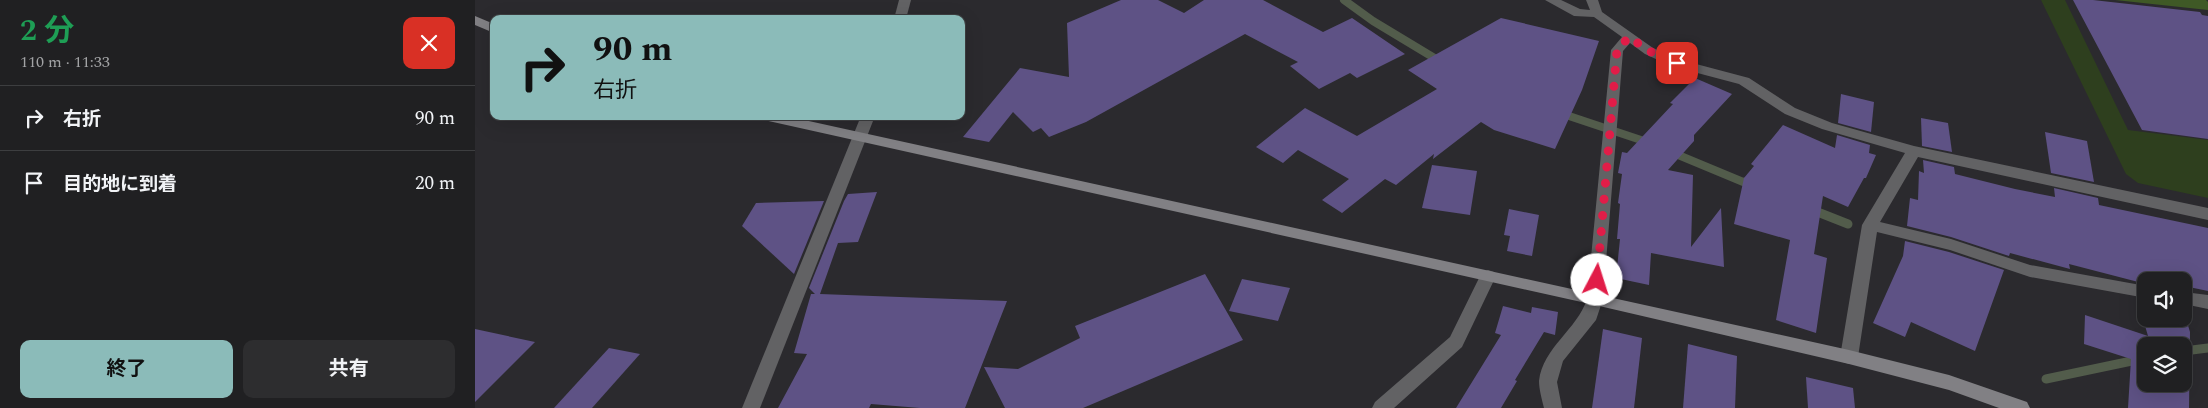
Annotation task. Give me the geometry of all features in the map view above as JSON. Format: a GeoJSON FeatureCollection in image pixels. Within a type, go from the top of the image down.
{"type":"FeatureCollection","features":[{"type":"Feature","properties":{"kind":"street"},"geometry":{"type":"LineString","coordinates":[[901,15],[905,0]]}},
{"type":"Feature","properties":{"kind":"street"},"geometry":{"type":"LineString","coordinates":[[1551,0],[1578,13],[1597,14],[1649,51],[1677,63],[1743,81],[1790,111],[1827,126],[1914,151],[2208,214]]}},
{"type":"Feature","properties":{"kind":"street"},"geometry":{"type":"LineString","coordinates":[[1592,0],[1597,14]]}},
{"type":"Feature","properties":{"kind":"street"},"geometry":{"type":"LineString","coordinates":[[475,20],[490,27]]}},
{"type":"Feature","properties":{"kind":"street"},"geometry":{"type":"LineString","coordinates":[[1553,408],[1548,382],[1555,358],[1590,315],[1595,299],[1617,50],[1629,37]]}},
{"type":"Feature","properties":{"kind":"street"},"geometry":{"type":"LineString","coordinates":[[782,120],[1595,299],[1849,357],[1949,383],[2021,408]]}},
{"type":"Feature","properties":{"kind":"street"},"geometry":{"type":"LineString","coordinates":[[751,408],[867,120]]}},
{"type":"Feature","properties":{"kind":"street"},"geometry":{"type":"LineString","coordinates":[[1849,357],[1871,225],[1914,151]]}},
{"type":"Feature","properties":{"kind":"street"},"geometry":{"type":"LineString","coordinates":[[1871,225],[1951,245],[2030,271],[2137,290]]}},
{"type":"Feature","properties":{"kind":"street"},"geometry":{"type":"LineString","coordinates":[[1381,408],[1456,342],[1489,276]]}},
{"type":"Feature","properties":{"kind":"street"},"geometry":{"type":"LineString","coordinates":[[2192,299],[2208,302]]}},
{"type":"Feature","properties":{"kind":"green space"},"geometry":{"type":"Polygon","coordinates":[[[2041,0],[2065,0],[2128,130],[2208,140],[2208,198],[2138,183],[2126,174],[2041,0]]]}},
{"type":"Feature","properties":{"kind":"green space"},"geometry":{"type":"Polygon","coordinates":[[[2115,0],[2206,0],[2208,2],[2208,10],[2115,0]]]}},
{"type":"Feature","properties":{"kind":"building"},"geometry":{"type":"Polygon","coordinates":[[[1121,0],[1158,0],[1184,13],[1204,0],[1263,0],[1323,32],[1352,18],[1405,54],[1357,78],[1350,73],[1319,89],[1290,66],[1298,62],[1245,34],[1086,122],[1049,137],[1041,128],[1033,132],[1013,112],[989,142],[963,137],[1020,68],[1069,77],[1067,23],[1121,0]]]}},
{"type":"Feature","properties":{"kind":"building"},"geometry":{"type":"Polygon","coordinates":[[[2073,0],[2093,0],[2200,12],[2202,15],[2208,16],[2208,139],[2142,130],[2073,0]]]}},
{"type":"Feature","properties":{"kind":"building"},"geometry":{"type":"Polygon","coordinates":[[[1501,18],[1599,41],[1582,90],[1555,149],[1494,130],[1481,122],[1433,159],[1434,154],[1396,185],[1385,179],[1342,213],[1322,200],[1349,179],[1298,150],[1283,163],[1256,147],[1305,108],[1357,136],[1437,89],[1408,70],[1501,18]]]}},
{"type":"Feature","properties":{"kind":"building"},"geometry":{"type":"Polygon","coordinates":[[[1695,78],[1732,94],[1694,135],[1694,141],[1668,170],[1693,175],[1691,247],[1721,208],[1724,267],[1651,253],[1649,285],[1616,278],[1620,239],[1617,239],[1620,204],[1618,203],[1622,174],[1618,173],[1622,152],[1627,153],[1673,104],[1670,103],[1695,78]]]}},
{"type":"Feature","properties":{"kind":"building"},"geometry":{"type":"Polygon","coordinates":[[[1841,94],[1874,102],[1871,132],[1838,123],[1841,94]]]}},
{"type":"Feature","properties":{"kind":"building"},"geometry":{"type":"Polygon","coordinates":[[[1921,118],[1948,123],[1952,152],[1922,146],[1921,118]]]}},
{"type":"Feature","properties":{"kind":"building"},"geometry":{"type":"Polygon","coordinates":[[[1783,125],[1835,148],[1837,135],[1870,145],[1869,153],[1876,155],[1866,178],[1864,178],[1848,207],[1823,196],[1814,254],[1827,258],[1816,333],[1776,320],[1790,240],[1734,224],[1744,178],[1754,166],[1751,164],[1783,125]]]}},
{"type":"Feature","properties":{"kind":"building"},"geometry":{"type":"Polygon","coordinates":[[[2045,132],[2087,141],[2094,182],[2051,173],[2045,132]]]}},
{"type":"Feature","properties":{"kind":"building"},"geometry":{"type":"Polygon","coordinates":[[[1923,160],[1954,167],[1955,174],[2015,189],[2055,197],[2054,188],[2098,198],[2099,205],[2208,228],[2208,291],[2192,288],[2192,272],[2137,272],[2137,282],[2069,264],[2070,269],[2010,253],[2009,256],[1951,237],[1907,226],[1910,198],[1918,200],[1919,171],[1924,173],[1923,160]]]}},
{"type":"Feature","properties":{"kind":"building"},"geometry":{"type":"Polygon","coordinates":[[[1432,165],[1477,171],[1470,215],[1422,208],[1432,165]]]}},
{"type":"Feature","properties":{"kind":"building"},"geometry":{"type":"Polygon","coordinates":[[[877,192],[858,242],[838,243],[820,294],[1007,301],[965,408],[920,408],[871,404],[869,408],[778,408],[807,354],[794,353],[811,294],[815,294],[809,288],[844,201],[848,194],[877,192]]]}},
{"type":"Feature","properties":{"kind":"building"},"geometry":{"type":"Polygon","coordinates":[[[824,201],[794,274],[742,226],[756,203],[824,201]]]}},
{"type":"Feature","properties":{"kind":"building"},"geometry":{"type":"Polygon","coordinates":[[[1509,209],[1539,215],[1532,256],[1507,251],[1510,236],[1504,235],[1509,209]]]}},
{"type":"Feature","properties":{"kind":"building"},"geometry":{"type":"Polygon","coordinates":[[[1905,241],[1949,252],[2004,270],[1975,351],[1911,322],[1905,337],[1873,323],[1903,256],[1905,241]]]}},
{"type":"Feature","properties":{"kind":"building"},"geometry":{"type":"Polygon","coordinates":[[[1205,274],[1243,340],[1083,408],[1005,408],[984,367],[1018,369],[1080,338],[1075,326],[1205,274]]]}},
{"type":"Feature","properties":{"kind":"building"},"geometry":{"type":"Polygon","coordinates":[[[1242,279],[1290,288],[1278,321],[1229,311],[1242,279]]]}},
{"type":"Feature","properties":{"kind":"building"},"geometry":{"type":"Polygon","coordinates":[[[1503,306],[1531,313],[1532,307],[1558,312],[1555,335],[1544,332],[1515,380],[1517,381],[1501,408],[1456,408],[1501,335],[1495,333],[1503,306]]]}},
{"type":"Feature","properties":{"kind":"building"},"geometry":{"type":"Polygon","coordinates":[[[2085,315],[2148,336],[2145,327],[2188,327],[2190,337],[2137,337],[2137,392],[2189,392],[2189,408],[2128,408],[2131,359],[2084,344],[2085,315]]]}},
{"type":"Feature","properties":{"kind":"building"},"geometry":{"type":"Polygon","coordinates":[[[475,329],[535,342],[475,402],[475,329]]]}},
{"type":"Feature","properties":{"kind":"building"},"geometry":{"type":"Polygon","coordinates":[[[1603,329],[1642,338],[1634,408],[1592,408],[1603,329]]]}},
{"type":"Feature","properties":{"kind":"building"},"geometry":{"type":"Polygon","coordinates":[[[1688,344],[1737,356],[1735,408],[1683,408],[1688,344]]]}},
{"type":"Feature","properties":{"kind":"building"},"geometry":{"type":"Polygon","coordinates":[[[609,348],[640,354],[592,408],[554,408],[609,348]]]}},
{"type":"Feature","properties":{"kind":"building"},"geometry":{"type":"Polygon","coordinates":[[[1806,377],[1853,388],[1855,408],[1808,408],[1806,377]]]}},
{"type":"Feature","properties":{"kind":"waterway"},"geometry":{"type":"LineString","coordinates":[[1344,0],[1373,21],[1441,62]]}},
{"type":"Feature","properties":{"kind":"waterway"},"geometry":{"type":"LineString","coordinates":[[1560,113],[1650,143]]}},
{"type":"Feature","properties":{"kind":"waterway"},"geometry":{"type":"LineString","coordinates":[[1671,152],[1748,184]]}},
{"type":"Feature","properties":{"kind":"waterway"},"geometry":{"type":"LineString","coordinates":[[1745,182],[1754,186]]}},
{"type":"Feature","properties":{"kind":"waterway"},"geometry":{"type":"LineString","coordinates":[[1810,209],[1848,224]]}},
{"type":"Feature","properties":{"kind":"waterway"},"geometry":{"type":"LineString","coordinates":[[2192,350],[2208,348]]}},
{"type":"Feature","properties":{"kind":"waterway"},"geometry":{"type":"LineString","coordinates":[[2046,379],[2137,360]]}},
{"type":"Feature","properties":{"kind":"route"},"geometry":{"type":"LineString","coordinates":[[1597,280],[1617,50],[1629,37],[1649,51],[1677,63]]}}]}
